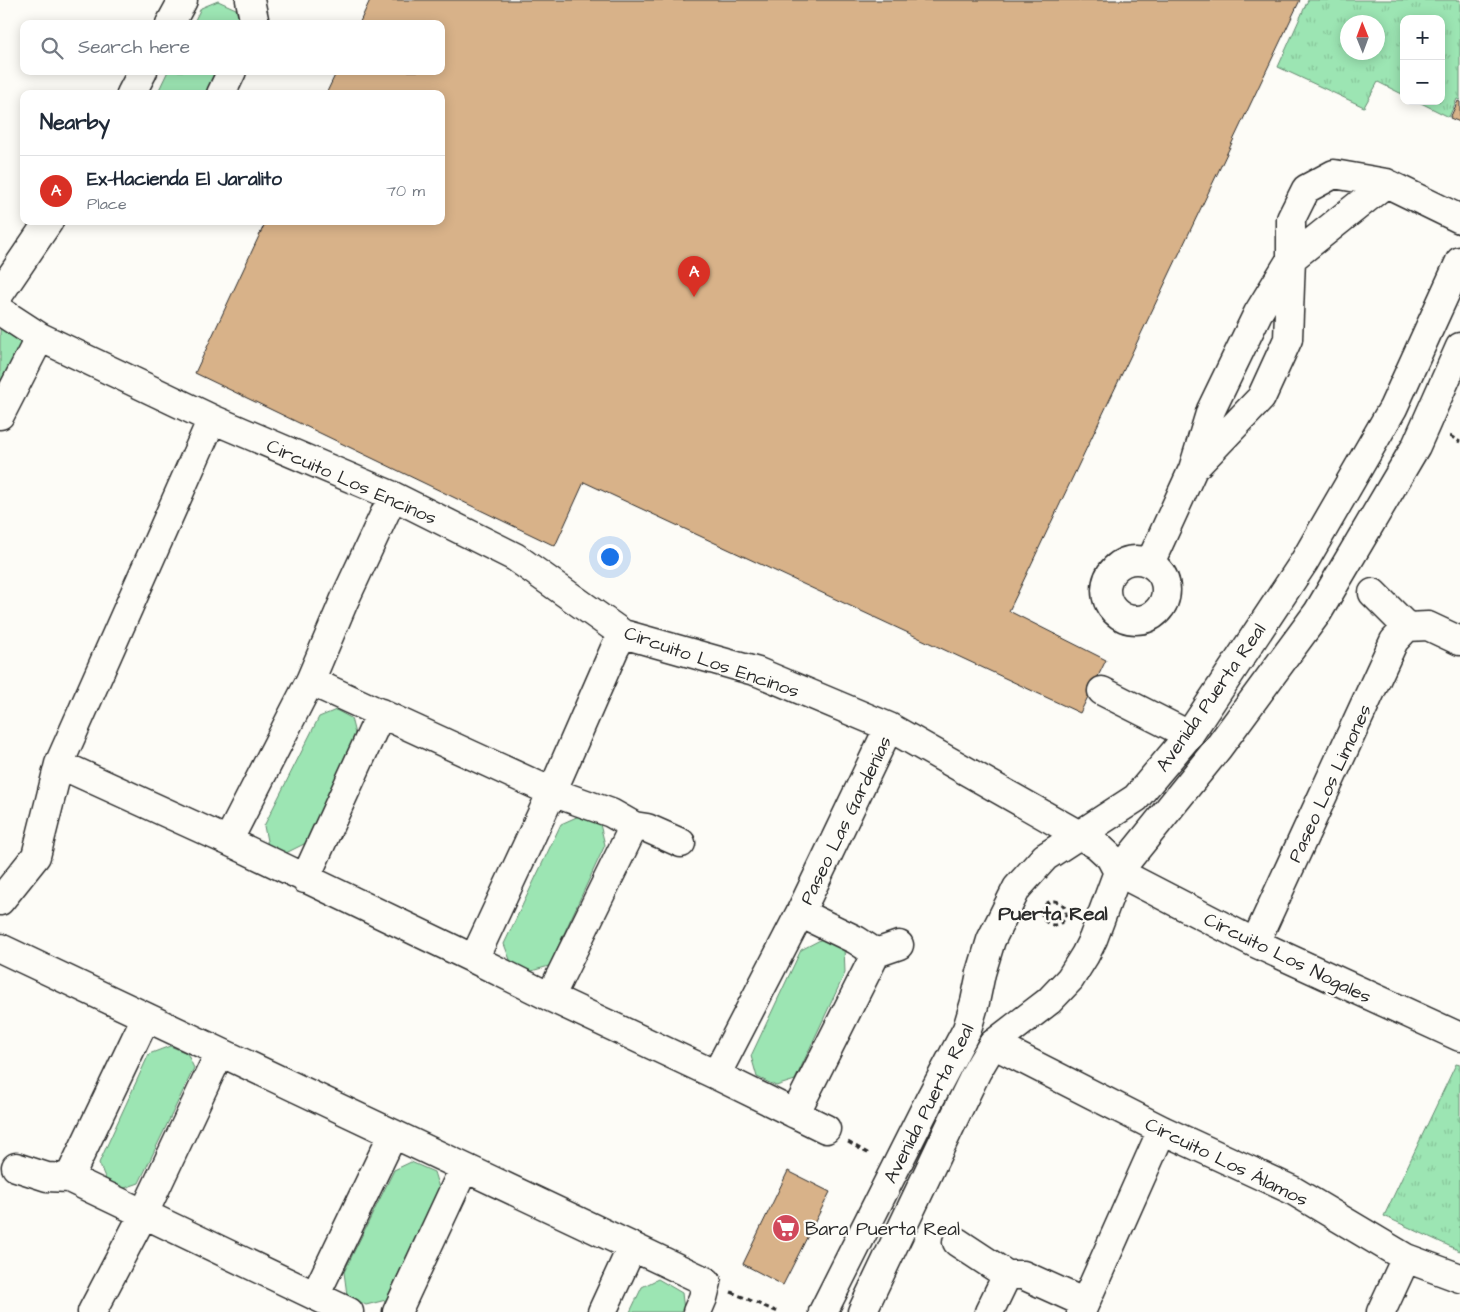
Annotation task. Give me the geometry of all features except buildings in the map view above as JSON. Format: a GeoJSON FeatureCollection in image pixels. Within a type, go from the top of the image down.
{"type":"FeatureCollection","features":[{"type":"Feature","properties":{"kind":"street"},"geometry":{"type":"LineString","coordinates":[[172,20],[183,0]]}},
{"type":"Feature","properties":{"kind":"street"},"geometry":{"type":"LineString","coordinates":[[250,0],[254,20]]}},
{"type":"Feature","properties":{"kind":"street"},"geometry":{"type":"LineString","coordinates":[[133,90],[141,75]]}},
{"type":"Feature","properties":{"kind":"street"},"geometry":{"type":"LineString","coordinates":[[223,90],[230,75]]}},
{"type":"Feature","properties":{"kind":"street"},"geometry":{"type":"LineString","coordinates":[[1193,469],[1261,398],[1288,339],[1291,219],[1306,190],[1334,174],[1386,183],[1460,218]]}},
{"type":"Feature","properties":{"kind":"street"},"geometry":{"type":"LineString","coordinates":[[1150,563],[1193,469],[1211,410],[1258,313],[1291,259],[1386,183]]}},
{"type":"Feature","properties":{"kind":"street"},"geometry":{"type":"LineString","coordinates":[[0,293],[46,225]]}},
{"type":"Feature","properties":{"kind":"street","name":"Avenida Puerta Real"},"geometry":{"type":"LineString","coordinates":[[823,1312],[967,1030],[991,940],[1017,888],[1045,857],[1136,798],[1189,734],[1304,562],[1388,417],[1460,261]]}},
{"type":"Feature","properties":{"kind":"street","name":"Circuito Los Encinos"},"geometry":{"type":"LineString","coordinates":[[0,311],[40,337],[212,419],[392,496],[516,557],[623,634],[758,672],[889,727],[1097,845],[1110,857],[1118,872]]}},
{"type":"Feature","properties":{"kind":"street"},"geometry":{"type":"LineString","coordinates":[[0,415],[40,337]]}},
{"type":"Feature","properties":{"kind":"street","name":"Avenida Puerta Real"},"geometry":{"type":"LineString","coordinates":[[862,1312],[977,1071],[993,1044],[1049,1001],[1070,979],[1086,955],[1118,872],[1218,748],[1318,612],[1416,446],[1460,347]]}},
{"type":"Feature","properties":{"kind":"street"},"geometry":{"type":"LineString","coordinates":[[0,901],[36,856],[59,764],[212,419]]}},
{"type":"Feature","properties":{"kind":"street"},"geometry":{"type":"LineString","coordinates":[[228,841],[310,681],[392,496]]}},
{"type":"Feature","properties":{"kind":"street"},"geometry":{"type":"LineString","coordinates":[[1373,593],[1407,627],[1428,626],[1460,641]]}},
{"type":"Feature","properties":{"kind":"street","name":"Paseo Los Limones"},"geometry":{"type":"LineString","coordinates":[[1255,943],[1394,641],[1407,627]]}},
{"type":"Feature","properties":{"kind":"street"},"geometry":{"type":"LineString","coordinates":[[474,959],[623,634]]}},
{"type":"Feature","properties":{"kind":"street"},"geometry":{"type":"LineString","coordinates":[[310,681],[552,792],[611,813],[634,826],[648,828],[681,843]]}},
{"type":"Feature","properties":{"kind":"street"},"geometry":{"type":"LineString","coordinates":[[1102,691],[1218,748]]}},
{"type":"Feature","properties":{"kind":"street"},"geometry":{"type":"LineString","coordinates":[[305,879],[381,713]]}},
{"type":"Feature","properties":{"kind":"street","name":"Paseo Las Gardenias"},"geometry":{"type":"LineString","coordinates":[[716,1075],[800,914],[889,727]]}},
{"type":"Feature","properties":{"kind":"street"},"geometry":{"type":"LineString","coordinates":[[59,764],[228,841],[826,1129]]}},
{"type":"Feature","properties":{"kind":"street"},"geometry":{"type":"LineString","coordinates":[[550,997],[634,826]]}},
{"type":"Feature","properties":{"kind":"street","name":"Circuito Los Nogales"},"geometry":{"type":"LineString","coordinates":[[1118,872],[1255,943],[1460,1038]]}},
{"type":"Feature","properties":{"kind":"street","name":"Paseo Las Gardenias"},"geometry":{"type":"LineString","coordinates":[[795,1114],[888,949],[856,940],[800,914]]}},
{"type":"Feature","properties":{"kind":"street"},"geometry":{"type":"LineString","coordinates":[[0,948],[707,1282],[703,1298],[696,1312]]}},
{"type":"Feature","properties":{"kind":"street"},"geometry":{"type":"LineString","coordinates":[[69,1178],[146,1017]]}},
{"type":"Feature","properties":{"kind":"street","name":"Circuito Los Álamos"},"geometry":{"type":"LineString","coordinates":[[967,1030],[1162,1130],[1292,1190],[1406,1258],[1460,1278]]}},
{"type":"Feature","properties":{"kind":"street"},"geometry":{"type":"LineString","coordinates":[[92,1312],[144,1213],[220,1052]]}},
{"type":"Feature","properties":{"kind":"street"},"geometry":{"type":"LineString","coordinates":[[958,1242],[1007,1274],[1023,1275],[1083,1307],[1162,1130]]}},
{"type":"Feature","properties":{"kind":"street"},"geometry":{"type":"LineString","coordinates":[[315,1296],[393,1134]]}},
{"type":"Feature","properties":{"kind":"street"},"geometry":{"type":"LineString","coordinates":[[16,1167],[47,1177],[69,1178],[348,1312]]}},
{"type":"Feature","properties":{"kind":"street"},"geometry":{"type":"LineString","coordinates":[[397,1312],[464,1168]]}},
{"type":"Feature","properties":{"kind":"street"},"geometry":{"type":"LineString","coordinates":[[602,1312],[632,1247]]}},
{"type":"Feature","properties":{"kind":"street"},"geometry":{"type":"LineString","coordinates":[[1381,1312],[1406,1258]]}},
{"type":"Feature","properties":{"kind":"street"},"geometry":{"type":"LineString","coordinates":[[989,1312],[1007,1274]]}},
{"type":"Feature","properties":{"kind":"path"},"geometry":{"type":"LineString","coordinates":[[1051,901],[1059,901],[1065,907],[1067,915],[1065,920],[1054,926],[1046,922],[1042,916],[1042,908],[1051,901]]}},
{"type":"Feature","properties":{"kind":"path"},"geometry":{"type":"LineString","coordinates":[[826,1129],[895,1168]]}},
{"type":"Feature","properties":{"kind":"path"},"geometry":{"type":"LineString","coordinates":[[707,1282],[778,1312]]}},
{"type":"Feature","properties":{"kind":"green space"},"geometry":{"type":"Polygon","coordinates":[[[1308,0],[1460,0],[1460,100],[1457,99],[1449,117],[1425,105],[1445,105],[1445,15],[1400,15],[1400,93],[1378,82],[1364,107],[1278,67],[1308,0]]]}},
{"type":"Feature","properties":{"kind":"green space"},"geometry":{"type":"Polygon","coordinates":[[[218,1],[236,9],[239,20],[195,20],[201,8],[218,1]]]}},
{"type":"Feature","properties":{"kind":"green space"},"geometry":{"type":"Polygon","coordinates":[[[166,75],[216,75],[209,90],[159,90],[166,75]]]}},
{"type":"Feature","properties":{"kind":"green space"},"geometry":{"type":"Polygon","coordinates":[[[5,326],[15,332],[21,345],[0,388],[0,329],[5,326]]]}},
{"type":"Feature","properties":{"kind":"green space"},"geometry":{"type":"Polygon","coordinates":[[[336,710],[351,718],[356,738],[306,843],[284,854],[268,846],[264,826],[319,717],[336,710]]]}},
{"type":"Feature","properties":{"kind":"green space"},"geometry":{"type":"Polygon","coordinates":[[[581,815],[600,824],[605,845],[549,966],[528,972],[512,965],[504,944],[561,824],[581,815]]]}},
{"type":"Feature","properties":{"kind":"green space"},"geometry":{"type":"Polygon","coordinates":[[[824,938],[844,947],[845,973],[795,1080],[776,1086],[757,1077],[751,1056],[801,950],[824,938]]]}},
{"type":"Feature","properties":{"kind":"green space"},"geometry":{"type":"Polygon","coordinates":[[[170,1046],[187,1053],[194,1068],[139,1183],[122,1189],[107,1182],[99,1163],[149,1054],[170,1046]]]}},
{"type":"Feature","properties":{"kind":"green space"},"geometry":{"type":"Polygon","coordinates":[[[1456,1064],[1460,1065],[1460,1251],[1384,1216],[1456,1064]]]}},
{"type":"Feature","properties":{"kind":"green space"},"geometry":{"type":"Polygon","coordinates":[[[411,1162],[434,1172],[439,1188],[386,1300],[366,1305],[347,1295],[344,1272],[394,1170],[411,1162]]]}},
{"type":"Feature","properties":{"kind":"green space"},"geometry":{"type":"Polygon","coordinates":[[[658,1279],[682,1293],[683,1312],[630,1312],[642,1287],[658,1279]]]}},
{"type":"Feature","properties":{"kind":"place","name":"Ex-Hacienda El Jaralito"},"geometry":{"type":"Point","coordinates":[694,297]}},
{"type":"Feature","properties":{"kind":"place","name":"Bara Puerta Real"},"geometry":{"type":"Point","coordinates":[786,1228]}},
{"type":"Feature","properties":{"kind":"district","name":"Puerta Real"},"geometry":{"type":"Point","coordinates":[1053,913]}}]}
